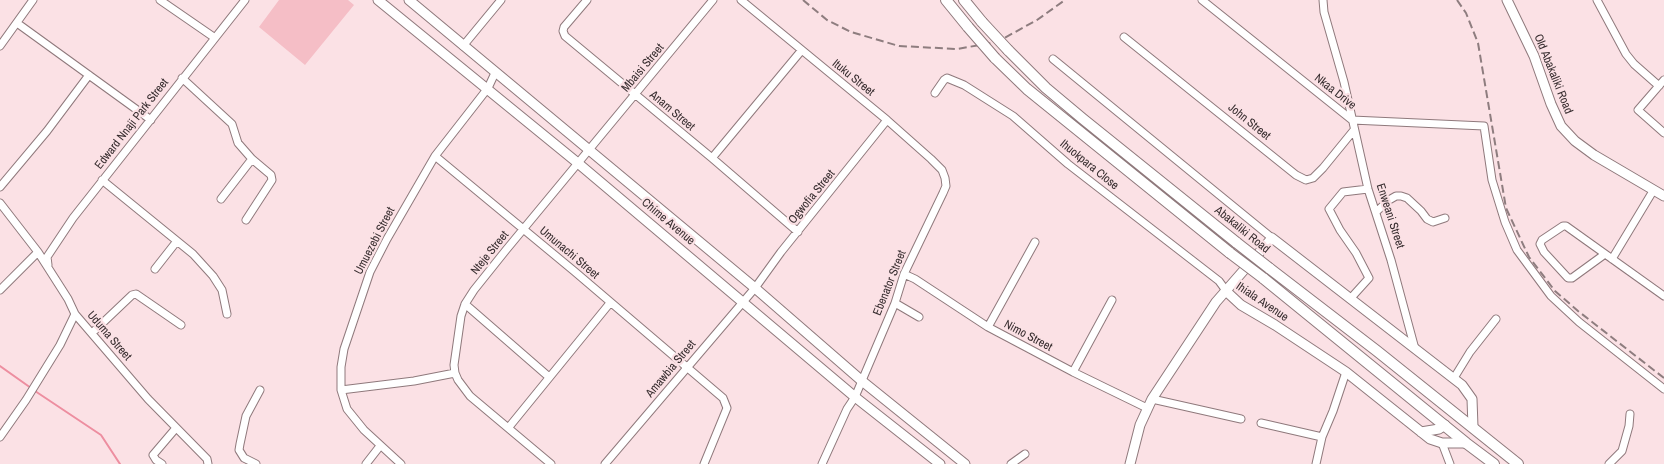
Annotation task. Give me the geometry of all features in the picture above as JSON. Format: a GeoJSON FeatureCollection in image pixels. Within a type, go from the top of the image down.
{"type":"FeatureCollection","features":[{"type":"Feature","properties":{"kind":"highway","name":"Abakaliki Road"},"geometry":{"type":"LineString","coordinates":[[946,0],[995,58],[1027,89],[1494,464]]}},
{"type":"Feature","properties":{"kind":"highway","name":"Abakaliki Road"},"geometry":{"type":"LineString","coordinates":[[964,0],[1008,50],[1061,101],[1518,464]]}},
{"type":"Feature","properties":{"kind":"main road","name":"Chime Avenue"},"geometry":{"type":"LineString","coordinates":[[378,0],[488,88],[855,397],[940,464]]}},
{"type":"Feature","properties":{"kind":"main road","name":"Chime Avenue"},"geometry":{"type":"LineString","coordinates":[[410,0],[494,73],[590,150],[755,288],[862,381],[965,464]]}},
{"type":"Feature","properties":{"kind":"main road","name":"Old Abakaliki Road"},"geometry":{"type":"LineString","coordinates":[[1507,0],[1534,56],[1561,126],[1575,141],[1594,155],[1664,196]]}},
{"type":"Feature","properties":{"kind":"main road"},"geometry":{"type":"LineString","coordinates":[[1226,292],[1272,238],[1454,378],[1470,396],[1472,427]]}},
{"type":"Feature","properties":{"kind":"main road","name":"Ihiala Avenue"},"geometry":{"type":"LineString","coordinates":[[1130,464],[1135,440],[1152,399],[1216,302],[1226,292],[1241,305],[1346,372],[1430,439],[1442,443],[1466,443]]}},
{"type":"Feature","properties":{"kind":"main road"},"geometry":{"type":"LineString","coordinates":[[1462,419],[1472,415]]}},
{"type":"Feature","properties":{"kind":"main road"},"geometry":{"type":"LineString","coordinates":[[1421,432],[1439,430],[1444,425]]}},
{"type":"Feature","properties":{"kind":"street"},"geometry":{"type":"LineString","coordinates":[[0,46],[33,0]]}},
{"type":"Feature","properties":{"kind":"street"},"geometry":{"type":"LineString","coordinates":[[160,0],[215,38]]}},
{"type":"Feature","properties":{"kind":"street","name":"Edward Nnaji Park Street"},"geometry":{"type":"LineString","coordinates":[[48,267],[47,257],[73,218],[244,0]]}},
{"type":"Feature","properties":{"kind":"street"},"geometry":{"type":"LineString","coordinates":[[463,46],[501,0]]}},
{"type":"Feature","properties":{"kind":"street","name":"Anam Street"},"geometry":{"type":"LineString","coordinates":[[586,0],[564,27],[565,36],[798,232]]}},
{"type":"Feature","properties":{"kind":"street","name":"Mbaisi Street"},"geometry":{"type":"LineString","coordinates":[[579,164],[713,0]]}},
{"type":"Feature","properties":{"kind":"street","name":"Ituku Street"},"geometry":{"type":"LineString","coordinates":[[741,0],[887,120],[931,159],[942,170],[945,178]]}},
{"type":"Feature","properties":{"kind":"street","name":"Nkaa Drive"},"geometry":{"type":"LineString","coordinates":[[1202,0],[1352,120],[1484,126],[1492,180],[1505,222],[1517,250],[1551,296],[1579,322],[1664,388]]}},
{"type":"Feature","properties":{"kind":"street","name":"Enweani Street"},"geometry":{"type":"LineString","coordinates":[[1323,0],[1324,12],[1344,82],[1368,189],[1391,260],[1415,349]]}},
{"type":"Feature","properties":{"kind":"street"},"geometry":{"type":"LineString","coordinates":[[1597,0],[1626,54],[1634,64],[1662,83],[1638,110],[1664,133]]}},
{"type":"Feature","properties":{"kind":"street"},"geometry":{"type":"LineString","coordinates":[[17,23],[151,120]]}},
{"type":"Feature","properties":{"kind":"street","name":"John Street"},"geometry":{"type":"LineString","coordinates":[[1124,37],[1296,175],[1306,180],[1313,178],[1323,168],[1354,130]]}},
{"type":"Feature","properties":{"kind":"street"},"geometry":{"type":"LineString","coordinates":[[712,158],[801,50]]}},
{"type":"Feature","properties":{"kind":"street"},"geometry":{"type":"LineString","coordinates":[[1053,59],[1272,238]]}},
{"type":"Feature","properties":{"kind":"street","name":"Umuezebi Street"},"geometry":{"type":"LineString","coordinates":[[401,464],[380,446],[345,404],[341,390],[341,367],[344,349],[370,272],[435,156],[488,88],[494,73]]}},
{"type":"Feature","properties":{"kind":"street"},"geometry":{"type":"LineString","coordinates":[[0,187],[47,131],[89,75]]}},
{"type":"Feature","properties":{"kind":"street"},"geometry":{"type":"LineString","coordinates":[[182,78],[232,124],[238,143],[273,178],[246,220]]}},
{"type":"Feature","properties":{"kind":"street","name":"Ihuokpara Close"},"geometry":{"type":"LineString","coordinates":[[935,93],[947,78],[964,85],[1013,116],[1068,164],[1219,281],[1226,292]]}},
{"type":"Feature","properties":{"kind":"street","name":"Ogwofia Street"},"geometry":{"type":"LineString","coordinates":[[755,288],[887,120]]}},
{"type":"Feature","properties":{"kind":"street","name":"Umunachi Street"},"geometry":{"type":"LineString","coordinates":[[435,156],[688,367],[726,403],[727,408],[704,464]]}},
{"type":"Feature","properties":{"kind":"street"},"geometry":{"type":"LineString","coordinates":[[221,200],[252,159]]}},
{"type":"Feature","properties":{"kind":"street","name":"Nteje Street"},"geometry":{"type":"LineString","coordinates":[[454,373],[461,316],[465,304],[523,229],[579,164]]}},
{"type":"Feature","properties":{"kind":"street","name":"Ebenator Street"},"geometry":{"type":"LineString","coordinates":[[822,464],[862,381],[904,274],[944,193],[946,186],[945,178]]}},
{"type":"Feature","properties":{"kind":"street"},"geometry":{"type":"LineString","coordinates":[[102,180],[193,254],[221,287],[228,314]]}},
{"type":"Feature","properties":{"kind":"street"},"geometry":{"type":"LineString","coordinates":[[1350,299],[1369,278],[1329,209],[1343,192],[1368,189]]}},
{"type":"Feature","properties":{"kind":"street"},"geometry":{"type":"LineString","coordinates":[[1612,258],[1653,190]]}},
{"type":"Feature","properties":{"kind":"street"},"geometry":{"type":"LineString","coordinates":[[1376,212],[1389,200],[1396,196],[1401,196],[1406,198],[1433,222],[1445,218]]}},
{"type":"Feature","properties":{"kind":"street","name":"Uduma Street"},"geometry":{"type":"LineString","coordinates":[[0,205],[38,252],[68,299],[75,314],[148,399],[207,459],[208,464]]}},
{"type":"Feature","properties":{"kind":"street"},"geometry":{"type":"LineString","coordinates":[[1605,254],[1572,278],[1568,278],[1544,252],[1540,244],[1542,240],[1563,226],[1566,226],[1664,296]]}},
{"type":"Feature","properties":{"kind":"street"},"geometry":{"type":"LineString","coordinates":[[155,269],[177,241]]}},
{"type":"Feature","properties":{"kind":"street"},"geometry":{"type":"LineString","coordinates":[[988,327],[1034,242]]}},
{"type":"Feature","properties":{"kind":"street"},"geometry":{"type":"LineString","coordinates":[[0,290],[38,252]]}},
{"type":"Feature","properties":{"kind":"street","name":"Nimo Street"},"geometry":{"type":"LineString","coordinates":[[904,274],[915,278],[988,327],[1073,372],[1147,408]]}},
{"type":"Feature","properties":{"kind":"street","name":"Amawbia Street"},"geometry":{"type":"LineString","coordinates":[[605,464],[755,288]]}},
{"type":"Feature","properties":{"kind":"street"},"geometry":{"type":"LineString","coordinates":[[92,333],[132,295],[136,294],[181,325]]}},
{"type":"Feature","properties":{"kind":"street"},"geometry":{"type":"LineString","coordinates":[[1073,372],[1112,300]]}},
{"type":"Feature","properties":{"kind":"street"},"geometry":{"type":"LineString","coordinates":[[508,427],[610,303]]}},
{"type":"Feature","properties":{"kind":"street"},"geometry":{"type":"LineString","coordinates":[[894,303],[919,317]]}},
{"type":"Feature","properties":{"kind":"street"},"geometry":{"type":"LineString","coordinates":[[465,304],[549,377]]}},
{"type":"Feature","properties":{"kind":"street"},"geometry":{"type":"LineString","coordinates":[[0,437],[46,368],[75,314]]}},
{"type":"Feature","properties":{"kind":"street"},"geometry":{"type":"LineString","coordinates":[[1454,378],[1470,352],[1496,319]]}},
{"type":"Feature","properties":{"kind":"street"},"geometry":{"type":"LineString","coordinates":[[1316,464],[1322,437],[1346,372]]}},
{"type":"Feature","properties":{"kind":"street"},"geometry":{"type":"LineString","coordinates":[[341,390],[414,381],[454,373],[470,396],[551,464]]}},
{"type":"Feature","properties":{"kind":"street"},"geometry":{"type":"LineString","coordinates":[[256,464],[244,458],[239,450],[243,423],[260,390]]}},
{"type":"Feature","properties":{"kind":"street"},"geometry":{"type":"LineString","coordinates":[[1152,399],[1241,419]]}},
{"type":"Feature","properties":{"kind":"street"},"geometry":{"type":"LineString","coordinates":[[1609,464],[1622,451],[1629,426],[1630,414]]}},
{"type":"Feature","properties":{"kind":"street"},"geometry":{"type":"LineString","coordinates":[[1261,423],[1322,437]]}},
{"type":"Feature","properties":{"kind":"street"},"geometry":{"type":"LineString","coordinates":[[162,464],[153,455],[176,428]]}},
{"type":"Feature","properties":{"kind":"street"},"geometry":{"type":"LineString","coordinates":[[1442,443],[1450,464]]}},
{"type":"Feature","properties":{"kind":"street"},"geometry":{"type":"LineString","coordinates":[[366,464],[380,446]]}},
{"type":"Feature","properties":{"kind":"street"},"geometry":{"type":"LineString","coordinates":[[1011,464],[1025,454]]}},
{"type":"Feature","properties":{"kind":"shaded area"},"geometry":{"type":"Polygon","coordinates":[[[279,0],[348,0],[354,5],[305,65],[259,27],[279,0]]]}},
{"type":"Feature","properties":{"kind":"waterway"},"geometry":{"type":"LineString","coordinates":[[0,366],[31,388]]}},
{"type":"Feature","properties":{"kind":"waterway"},"geometry":{"type":"LineString","coordinates":[[35,391],[101,435],[120,464]]}},
{"type":"Feature","properties":{"kind":"railway"},"geometry":{"type":"LineString","coordinates":[[803,0],[827,20],[851,32],[899,46],[957,49],[997,42],[1037,20],[1065,0]]}},
{"type":"Feature","properties":{"kind":"railway"},"geometry":{"type":"LineString","coordinates":[[1457,0],[1466,13],[1478,43],[1506,208],[1529,257],[1555,291],[1664,378]]}}]}
